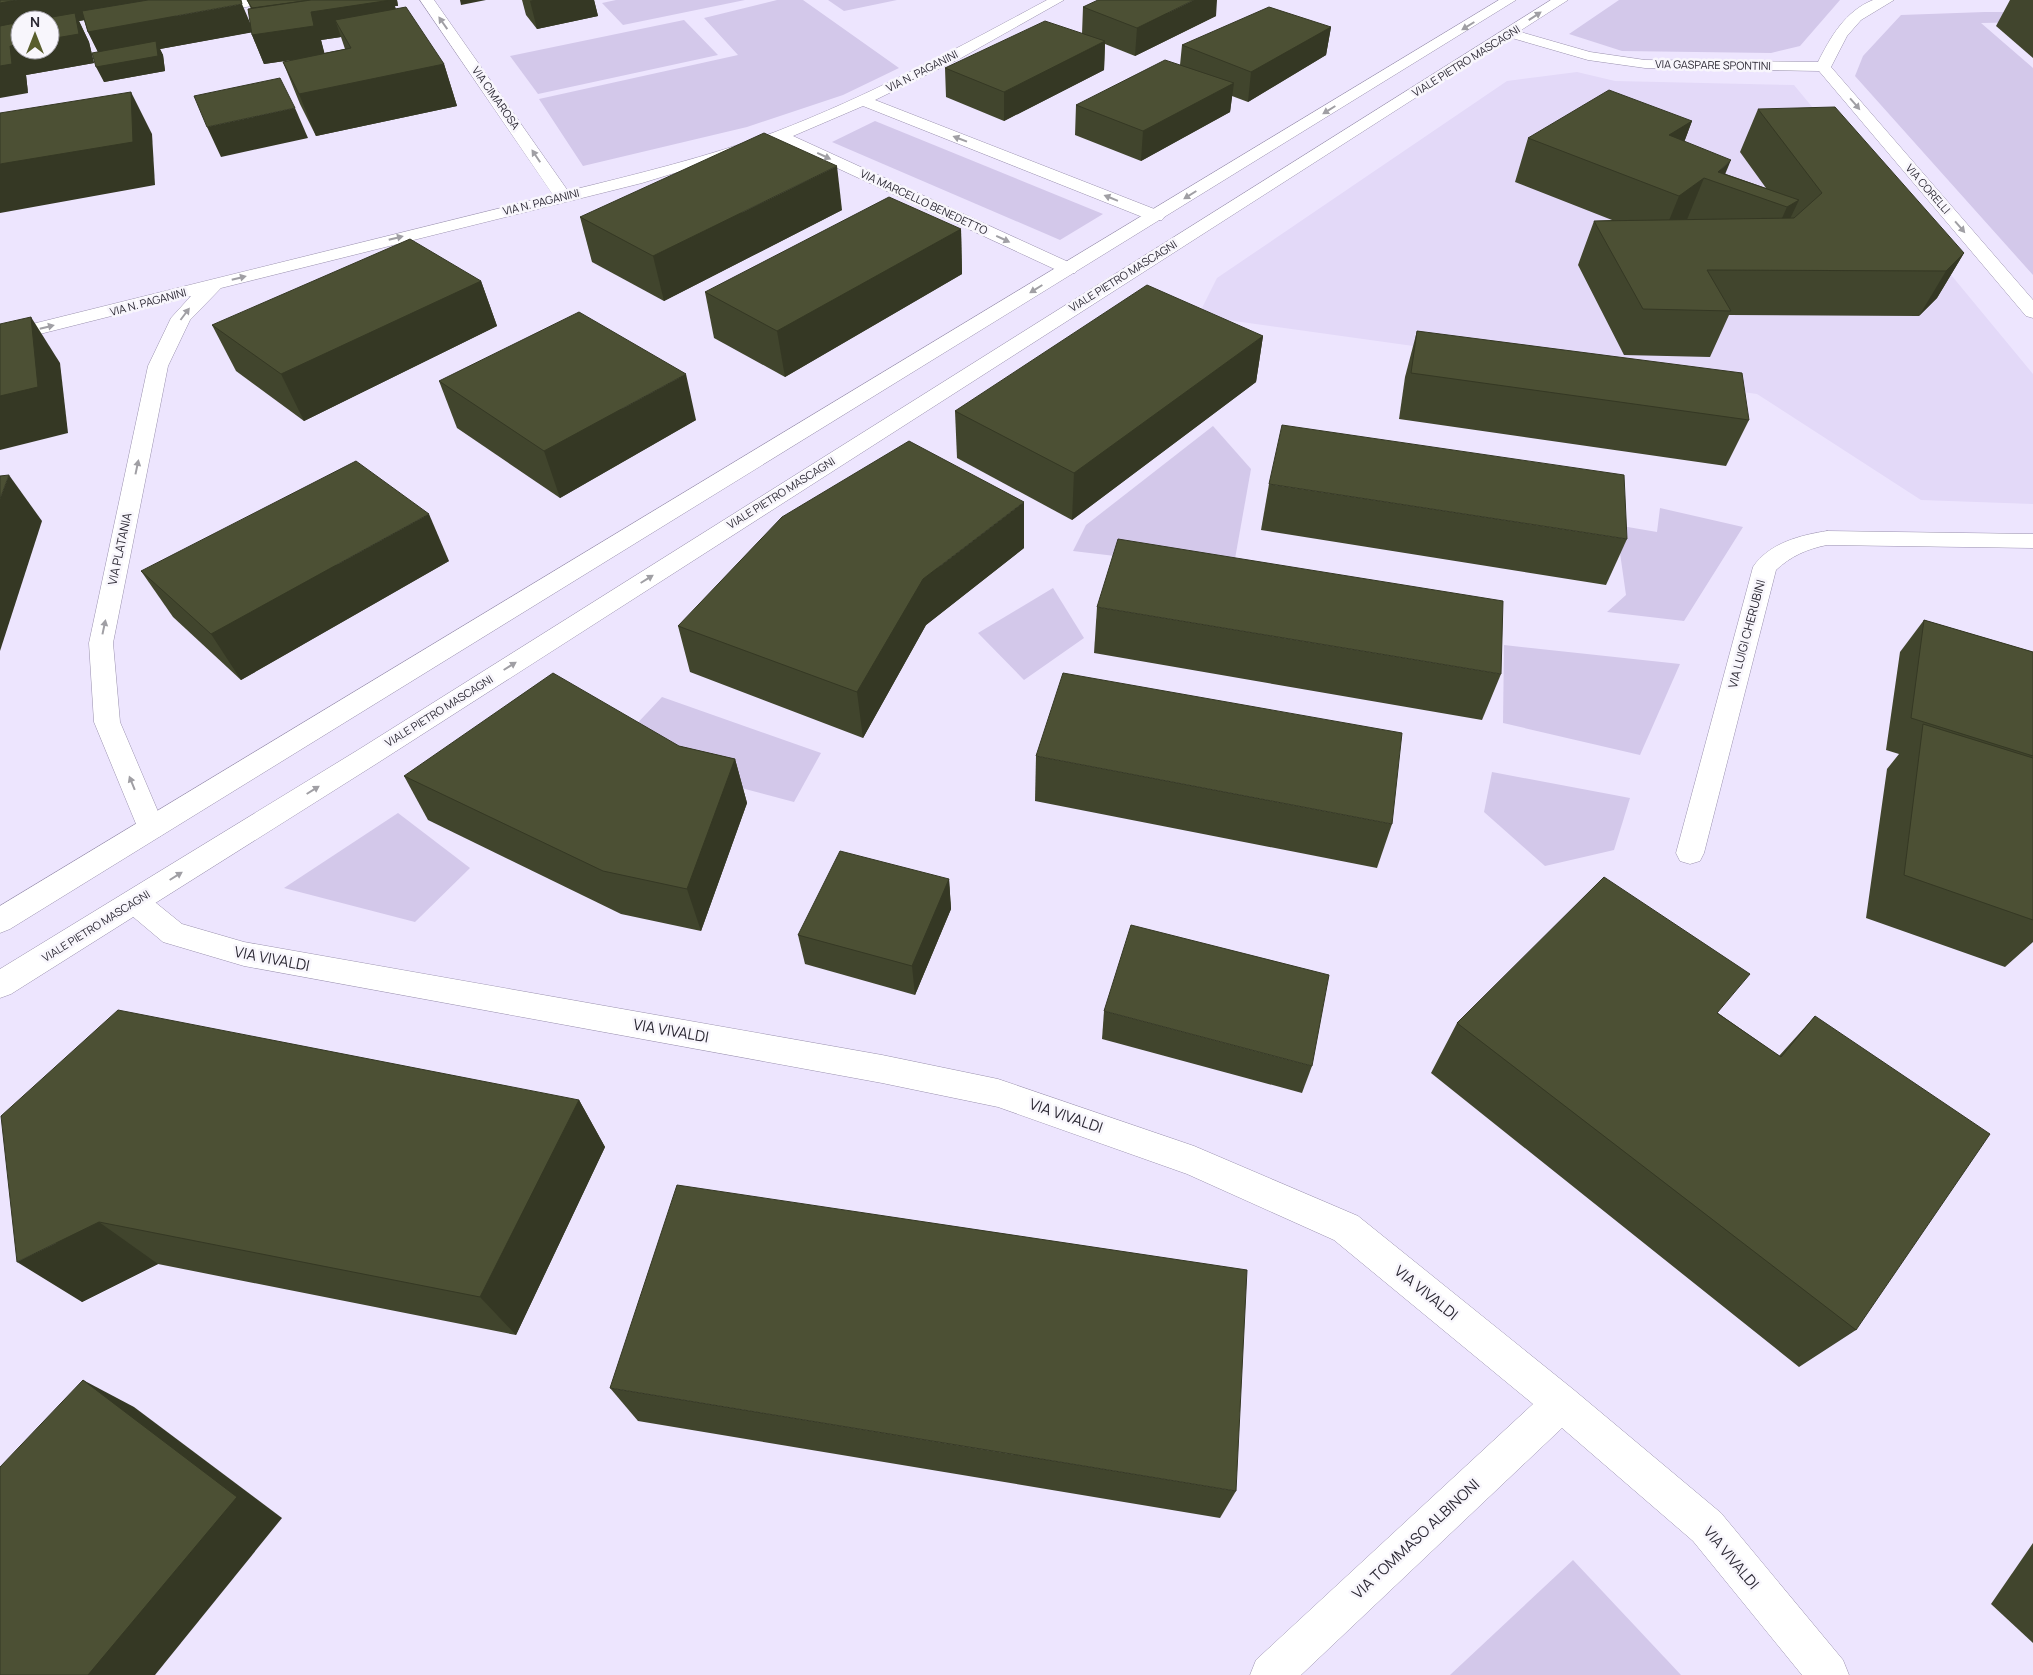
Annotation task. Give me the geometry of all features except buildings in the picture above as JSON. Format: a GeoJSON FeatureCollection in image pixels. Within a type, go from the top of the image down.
{"type":"FeatureCollection","features":[{"type":"Feature","properties":{"kind":"street"},"geometry":{"type":"LineString","coordinates":[[196,12],[263,0]]}},
{"type":"Feature","properties":{"kind":"street","name":"VIA CIMAROSA"},"geometry":{"type":"LineString","coordinates":[[427,0],[563,196]]}},
{"type":"Feature","properties":{"kind":"street","name":"VIA N. PAGANINI"},"geometry":{"type":"LineString","coordinates":[[0,338],[708,159],[780,136],[864,101],[1057,0]]}},
{"type":"Feature","properties":{"kind":"street"},"geometry":{"type":"LineString","coordinates":[[0,921],[1509,0]]}},
{"type":"Feature","properties":{"kind":"street","name":"VIALE PIETRO MASCAGNI"},"geometry":{"type":"LineString","coordinates":[[0,985],[135,902],[1561,0]]}},
{"type":"Feature","properties":{"kind":"street"},"geometry":{"type":"LineString","coordinates":[[1823,67],[1833,47],[1856,15],[1870,5],[1887,0]]}},
{"type":"Feature","properties":{"kind":"street","name":"VIA GASPARE SPONTINI"},"geometry":{"type":"LineString","coordinates":[[1510,33],[1588,56],[1636,63],[1823,67]]}},
{"type":"Feature","properties":{"kind":"street","name":"VIA CORELLI"},"geometry":{"type":"LineString","coordinates":[[1823,67],[2033,312]]}},
{"type":"Feature","properties":{"kind":"street"},"geometry":{"type":"LineString","coordinates":[[864,101],[1156,216]]}},
{"type":"Feature","properties":{"kind":"street","name":"VIA MARCELLO BENEDETTO"},"geometry":{"type":"LineString","coordinates":[[780,136],[1069,269]]}},
{"type":"Feature","properties":{"kind":"street","name":"VIA PLATANIA"},"geometry":{"type":"LineString","coordinates":[[151,828],[107,722],[100,643],[158,366],[181,318],[192,304],[217,284]]}},
{"type":"Feature","properties":{"kind":"street","name":"VIA LUIGI CHERUBINI"},"geometry":{"type":"LineString","coordinates":[[1690,854],[1765,567],[1775,557],[1803,542],[1827,538],[2033,541]]}},
{"type":"Feature","properties":{"kind":"street","name":"VIA VIVALDI"},"geometry":{"type":"LineString","coordinates":[[135,902],[173,933],[244,954],[882,1069],[998,1093],[1185,1158],[1346,1228],[1562,1403],[1707,1527],[1828,1675]]}},
{"type":"Feature","properties":{"kind":"street","name":"VIA TOMMASO ALBINONI"},"geometry":{"type":"LineString","coordinates":[[1271,1675],[1562,1403]]}},
{"type":"Feature","properties":{"kind":"shaded area"},"geometry":{"type":"Polygon","coordinates":[[[616,0],[745,0],[623,25],[602,3],[616,0]]]}},
{"type":"Feature","properties":{"kind":"shaded area"},"geometry":{"type":"Polygon","coordinates":[[[777,0],[803,0],[899,68],[843,95],[747,127],[583,166],[539,99],[738,55],[704,18],[777,0]]]}},
{"type":"Feature","properties":{"kind":"shaded area"},"geometry":{"type":"Polygon","coordinates":[[[828,0],[897,0],[844,11],[828,0]]]}},
{"type":"Feature","properties":{"kind":"shaded area"},"geometry":{"type":"Polygon","coordinates":[[[1619,0],[1840,0],[1800,46],[1771,53],[1622,51],[1569,34],[1619,0]]]}},
{"type":"Feature","properties":{"kind":"shaded area"},"geometry":{"type":"Polygon","coordinates":[[[2033,12],[2033,22],[1981,23],[2033,68],[2033,275],[1855,76],[1863,56],[1901,15],[2033,12]]]}},
{"type":"Feature","properties":{"kind":"shaded area"},"geometry":{"type":"Polygon","coordinates":[[[684,20],[718,55],[538,94],[510,56],[684,20]]]}},
{"type":"Feature","properties":{"kind":"shaded area"},"geometry":{"type":"Polygon","coordinates":[[[1577,72],[1615,81],[1794,85],[2033,374],[2033,504],[1921,500],[1757,394],[1198,316],[1217,278],[1507,81],[1577,72]]]}},
{"type":"Feature","properties":{"kind":"shaded area"},"geometry":{"type":"Polygon","coordinates":[[[875,121],[1103,214],[1060,240],[832,142],[875,121]]]}},
{"type":"Feature","properties":{"kind":"shaded area"},"geometry":{"type":"Polygon","coordinates":[[[1213,426],[1251,469],[1233,570],[1073,551],[1086,525],[1213,426]]]}},
{"type":"Feature","properties":{"kind":"shaded area"},"geometry":{"type":"Polygon","coordinates":[[[1660,508],[1743,527],[1684,621],[1607,612],[1626,595],[1616,525],[1657,532],[1660,508]]]}},
{"type":"Feature","properties":{"kind":"shaded area"},"geometry":{"type":"Polygon","coordinates":[[[1053,588],[1084,638],[1024,680],[978,633],[1053,588]]]}},
{"type":"Feature","properties":{"kind":"shaded area"},"geometry":{"type":"Polygon","coordinates":[[[1504,645],[1680,664],[1640,755],[1503,723],[1504,645]]]}},
{"type":"Feature","properties":{"kind":"shaded area"},"geometry":{"type":"Polygon","coordinates":[[[662,697],[821,753],[794,802],[700,777],[631,730],[662,697]]]}},
{"type":"Feature","properties":{"kind":"shaded area"},"geometry":{"type":"Polygon","coordinates":[[[1492,772],[1630,798],[1614,850],[1545,866],[1484,812],[1492,772]]]}},
{"type":"Feature","properties":{"kind":"shaded area"},"geometry":{"type":"Polygon","coordinates":[[[398,813],[470,868],[415,922],[284,888],[398,813]]]}},
{"type":"Feature","properties":{"kind":"shaded area"},"geometry":{"type":"Polygon","coordinates":[[[1573,1560],[1681,1675],[1450,1675],[1573,1560]]]}}]}
